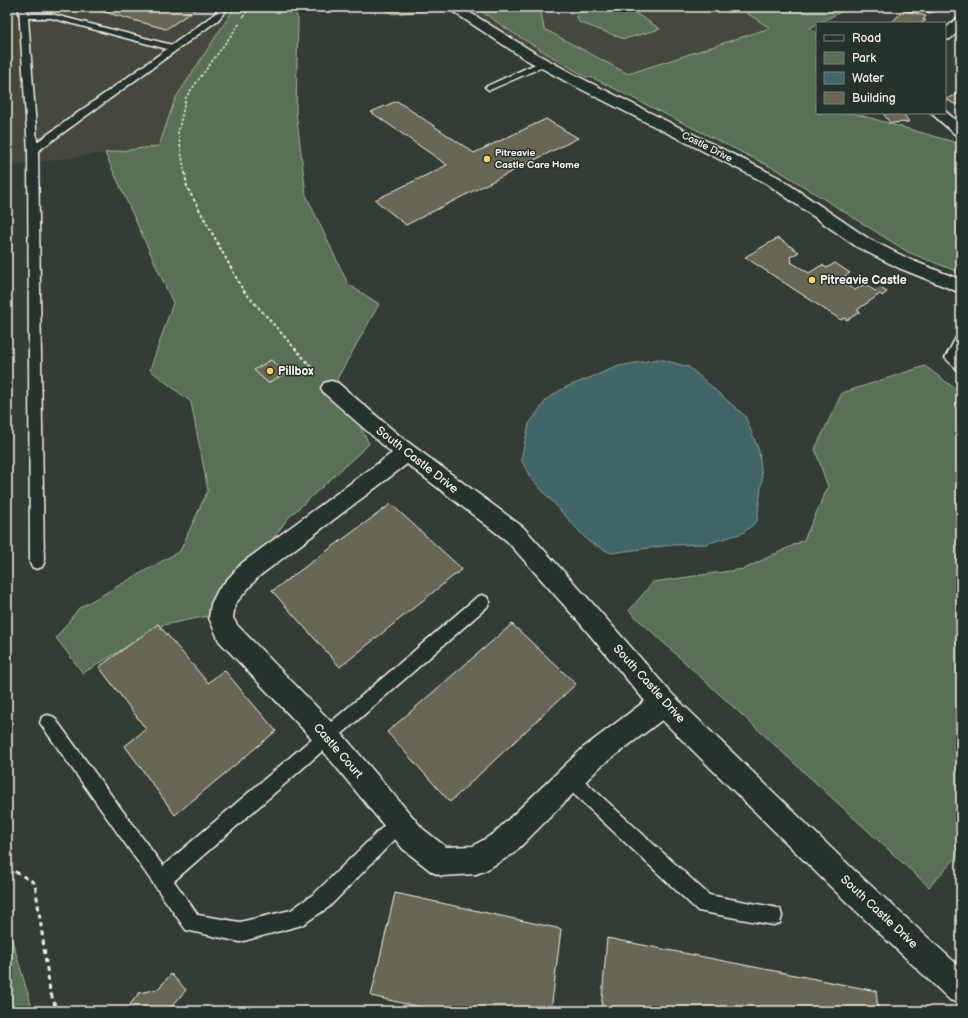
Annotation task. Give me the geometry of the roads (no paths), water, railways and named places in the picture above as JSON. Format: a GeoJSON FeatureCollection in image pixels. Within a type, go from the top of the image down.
{"type":"FeatureCollection","features":[{"type":"Feature","properties":{"kind":"street","name":"Castle Drive"},"geometry":{"type":"LineString","coordinates":[[452,7],[544,63],[772,180],[863,243],[905,264],[961,287]]}},
{"type":"Feature","properties":{"kind":"street"},"geometry":{"type":"LineString","coordinates":[[946,35],[961,22]]}},
{"type":"Feature","properties":{"kind":"street"},"geometry":{"type":"LineString","coordinates":[[939,114],[961,132]]}},
{"type":"Feature","properties":{"kind":"street","name":"South Castle Drive"},"geometry":{"type":"LineString","coordinates":[[331,388],[407,453],[514,534],[587,614],[663,703],[845,881],[961,989]]}},
{"type":"Feature","properties":{"kind":"street","name":"Castle Court"},"geometry":{"type":"LineString","coordinates":[[407,453],[250,570],[234,586],[224,601],[221,619],[228,633],[328,737],[413,839],[442,862],[476,860],[504,844],[569,778],[592,757],[663,703]]}},
{"type":"Feature","properties":{"kind":"lane"},"geometry":{"type":"LineString","coordinates":[[32,150],[215,18],[225,7]]}},
{"type":"Feature","properties":{"kind":"lane"},"geometry":{"type":"LineString","coordinates":[[37,563],[32,150],[23,12],[51,16],[173,48]]}},
{"type":"Feature","properties":{"kind":"lane"},"geometry":{"type":"LineString","coordinates":[[489,87],[544,63]]}},
{"type":"Feature","properties":{"kind":"lane"},"geometry":{"type":"LineString","coordinates":[[961,339],[951,358],[961,366]]}},
{"type":"Feature","properties":{"kind":"lane"},"geometry":{"type":"LineString","coordinates":[[161,880],[328,737],[482,602]]}},
{"type":"Feature","properties":{"kind":"lane"},"geometry":{"type":"LineString","coordinates":[[48,723],[192,922],[240,932],[295,918],[322,900],[399,823]]}},
{"type":"Feature","properties":{"kind":"lane"},"geometry":{"type":"LineString","coordinates":[[569,778],[705,904],[773,916]]}},
{"type":"Feature","properties":{"kind":"water"},"geometry":{"type":"Polygon","coordinates":[[[659,359],[689,367],[745,416],[759,451],[762,479],[757,521],[743,533],[706,544],[671,545],[611,553],[589,542],[530,477],[521,459],[529,424],[547,399],[564,388],[619,366],[659,359]]]}},
{"type":"Feature","properties":{"kind":"place","name":"Pitreavie Castle Care Home"},"geometry":{"type":"Point","coordinates":[487,159]}},
{"type":"Feature","properties":{"kind":"place","name":"Pitreavie Castle"},"geometry":{"type":"Point","coordinates":[812,280]}},
{"type":"Feature","properties":{"kind":"place","name":"Pillbox"},"geometry":{"type":"Point","coordinates":[270,371]}}]}
